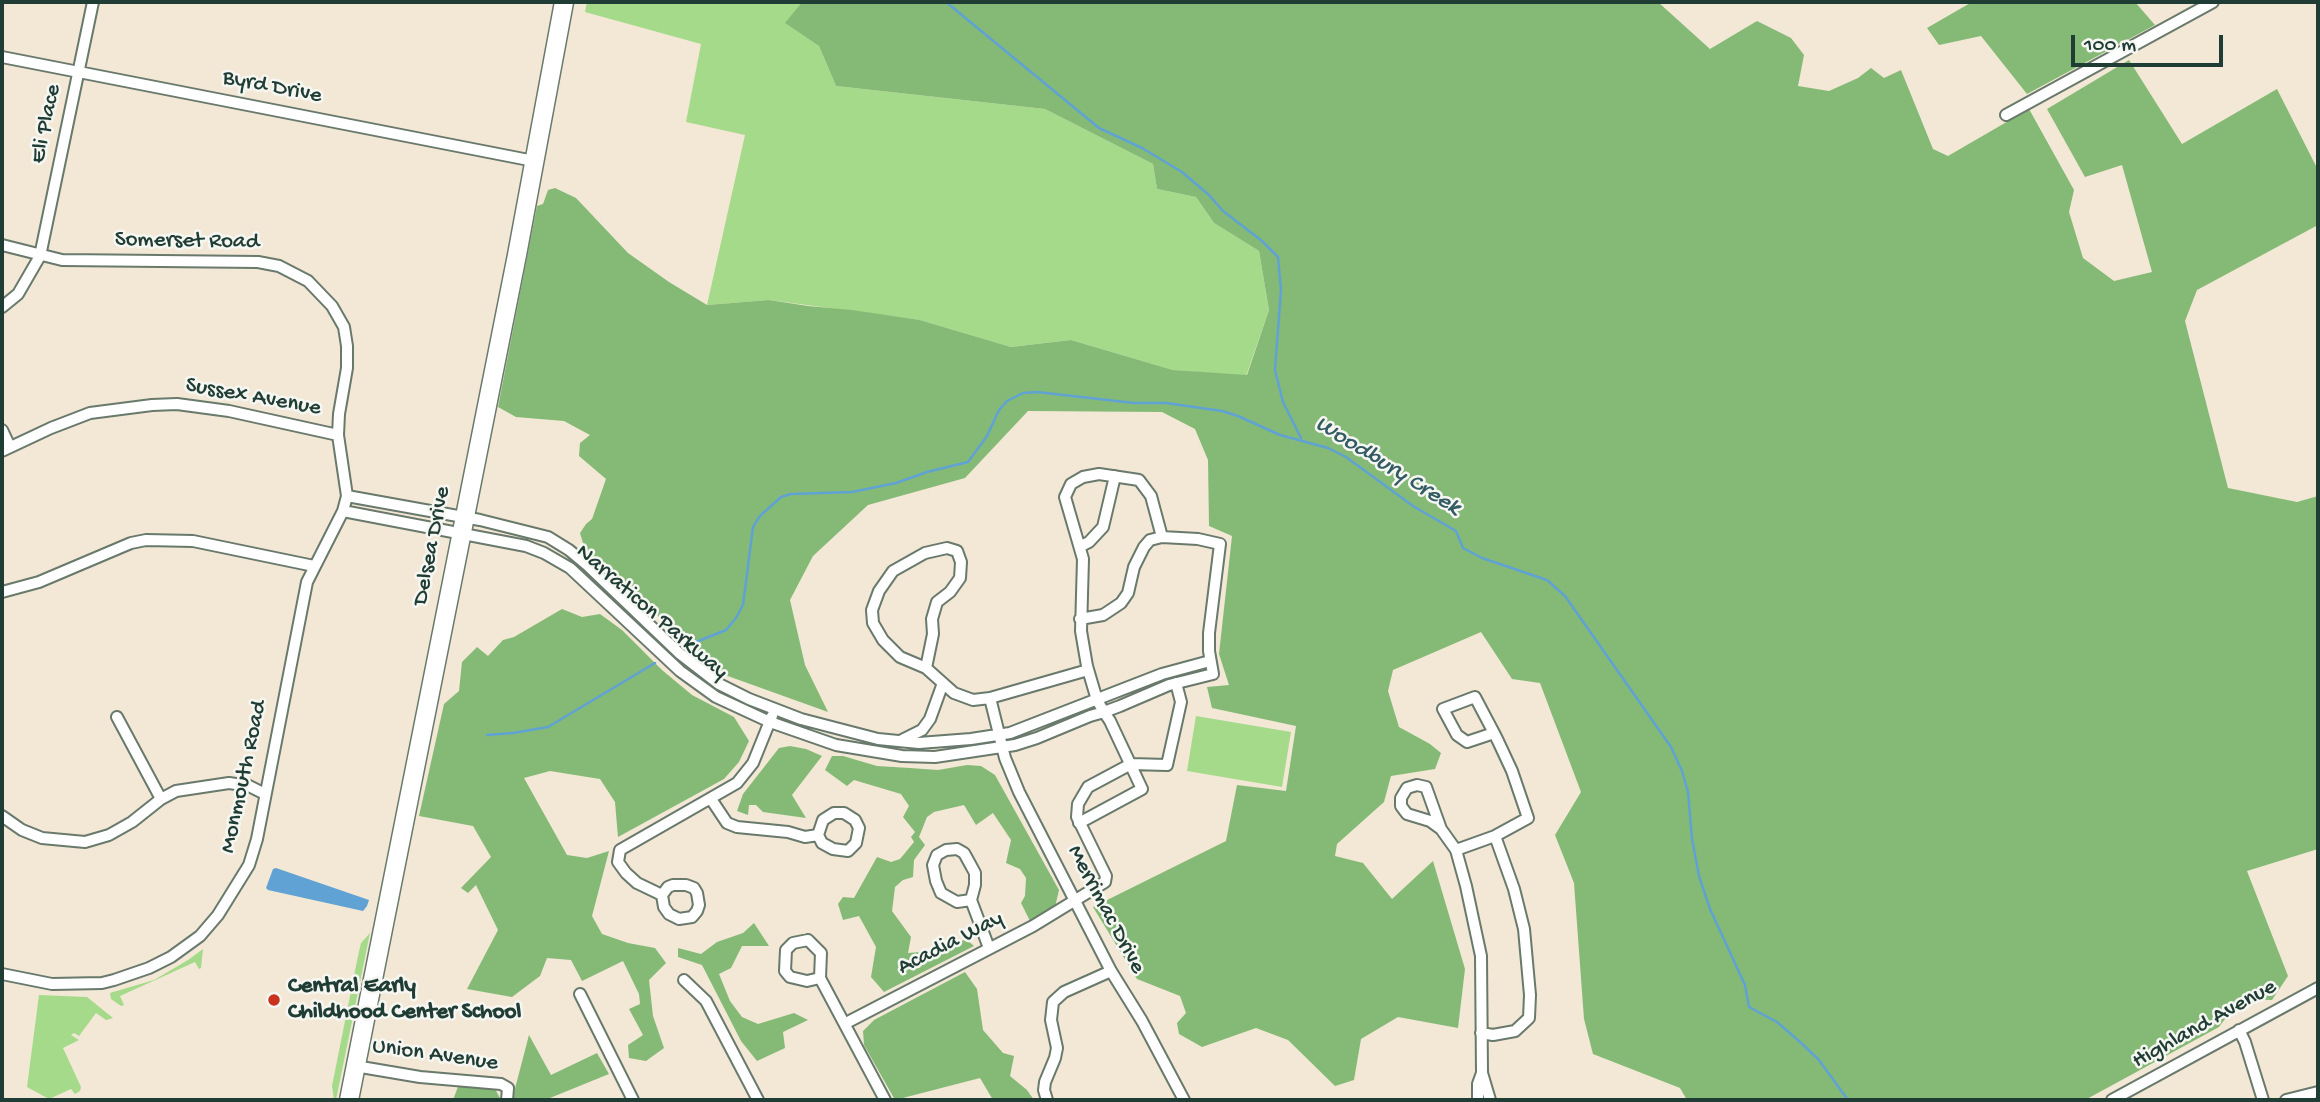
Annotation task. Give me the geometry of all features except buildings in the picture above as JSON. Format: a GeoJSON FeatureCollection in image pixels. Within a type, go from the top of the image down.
{"type":"FeatureCollection","features":[{"type":"Feature","properties":{"kind":"main road","name":"Delsea Drive"},"geometry":{"type":"LineString","coordinates":[[349,1100],[564,2]]}},
{"type":"Feature","properties":{"kind":"street","name":"Eli Place"},"geometry":{"type":"LineString","coordinates":[[2,307],[18,294],[40,256],[93,2]]}},
{"type":"Feature","properties":{"kind":"street"},"geometry":{"type":"LineString","coordinates":[[2006,115],[2213,2]]}},
{"type":"Feature","properties":{"kind":"street","name":"Byrd Drive"},"geometry":{"type":"LineString","coordinates":[[2,57],[534,161]]}},
{"type":"Feature","properties":{"kind":"street","name":"Somerset Road"},"geometry":{"type":"LineString","coordinates":[[2,245],[62,260],[258,262],[279,266],[308,281],[332,306],[344,327],[347,368],[338,414],[338,435],[347,496]]}},
{"type":"Feature","properties":{"kind":"street","name":"Sussex Avenue"},"geometry":{"type":"LineString","coordinates":[[6,449],[90,414],[123,407],[152,405],[177,404],[229,411],[338,435]]}},
{"type":"Feature","properties":{"kind":"street"},"geometry":{"type":"LineString","coordinates":[[2,430],[6,449]]}},
{"type":"Feature","properties":{"kind":"street"},"geometry":{"type":"LineString","coordinates":[[1162,537],[1151,496],[1139,480],[1099,474],[1083,477],[1071,484],[1065,496],[1083,559],[1080,619],[1088,670],[1097,700],[1104,712],[1130,764],[1142,789],[1079,823],[1078,804],[1088,787],[1130,764],[1167,765],[1181,702],[1176,683]]}},
{"type":"Feature","properties":{"kind":"street"},"geometry":{"type":"LineString","coordinates":[[1080,547],[1089,542],[1102,527],[1115,476]]}},
{"type":"Feature","properties":{"kind":"street","name":"Narraticon Parkway"},"geometry":{"type":"LineString","coordinates":[[343,511],[526,546],[559,560],[699,686],[733,706],[770,722],[836,744],[902,756],[935,757],[1003,748],[1037,738],[1176,683],[1213,674],[1210,661],[1161,674],[1000,735],[919,743],[832,729],[775,710],[719,684],[703,673],[587,565],[560,544],[533,533],[465,516],[347,496]]}},
{"type":"Feature","properties":{"kind":"street","name":"Monmouth Road"},"geometry":{"type":"LineString","coordinates":[[2,974],[52,984],[102,983],[149,968],[171,957],[200,936],[230,898],[248,865],[257,839],[307,582],[343,511],[347,496]]}},
{"type":"Feature","properties":{"kind":"street"},"geometry":{"type":"LineString","coordinates":[[1080,619],[1103,615],[1121,603],[1128,593],[1134,567],[1150,540],[1162,537],[1198,539],[1220,544],[1209,633],[1210,661]]}},
{"type":"Feature","properties":{"kind":"street"},"geometry":{"type":"LineString","coordinates":[[2,592],[39,582],[131,542],[146,540],[193,541],[314,566]]}},
{"type":"Feature","properties":{"kind":"street"},"geometry":{"type":"LineString","coordinates":[[926,668],[937,601],[950,592],[960,578],[961,562],[957,551],[947,548],[925,553],[893,571],[879,591],[872,610],[873,623],[883,640],[900,657],[926,668],[954,693],[973,700],[989,698],[1088,670]]}},
{"type":"Feature","properties":{"kind":"street"},"geometry":{"type":"LineString","coordinates":[[901,741],[922,730],[930,719],[943,683]]}},
{"type":"Feature","properties":{"kind":"street"},"geometry":{"type":"LineString","coordinates":[[1456,850],[1495,836],[1528,818],[1512,771],[1494,733],[1475,697],[1444,709],[1457,735],[1467,742],[1494,733]]}},
{"type":"Feature","properties":{"kind":"street","name":"Merrimac Drive"},"geometry":{"type":"LineString","coordinates":[[989,698],[1019,792],[1111,971],[1142,1021],[1184,1100]]}},
{"type":"Feature","properties":{"kind":"street"},"geometry":{"type":"LineString","coordinates":[[662,895],[637,883],[625,873],[618,862],[620,850],[737,783],[753,763],[775,710]]}},
{"type":"Feature","properties":{"kind":"street"},"geometry":{"type":"LineString","coordinates":[[117,717],[161,799]]}},
{"type":"Feature","properties":{"kind":"street"},"geometry":{"type":"LineString","coordinates":[[2,816],[22,830],[42,838],[85,842],[109,835],[176,791],[229,783],[250,786],[265,794]]}},
{"type":"Feature","properties":{"kind":"street"},"geometry":{"type":"LineString","coordinates":[[711,799],[727,823],[737,827],[788,832],[805,837],[818,835]]}},
{"type":"Feature","properties":{"kind":"street","name":"Acadia Way"},"geometry":{"type":"LineString","coordinates":[[846,1023],[1101,886],[1106,879],[1079,823]]}},
{"type":"Feature","properties":{"kind":"street"},"geometry":{"type":"LineString","coordinates":[[1441,829],[1456,850],[1480,956],[1482,1073],[1490,1100]]}},
{"type":"Feature","properties":{"kind":"street"},"geometry":{"type":"LineString","coordinates":[[1481,1033],[1493,1035],[1515,1031],[1529,1018],[1530,995],[1524,929],[1514,889],[1495,836]]}},
{"type":"Feature","properties":{"kind":"street"},"geometry":{"type":"LineString","coordinates":[[971,900],[957,902],[942,893],[933,865],[937,855],[946,850],[957,849],[964,853],[975,873],[971,900],[989,948]]}},
{"type":"Feature","properties":{"kind":"street"},"geometry":{"type":"LineString","coordinates":[[1047,1100],[1045,1082],[1057,1048],[1051,1020],[1053,1002],[1064,992],[1111,971]]}},
{"type":"Feature","properties":{"kind":"street"},"geometry":{"type":"LineString","coordinates":[[820,978],[885,1100]]}},
{"type":"Feature","properties":{"kind":"street"},"geometry":{"type":"LineString","coordinates":[[684,980],[706,1001],[758,1100]]}},
{"type":"Feature","properties":{"kind":"street","name":"Highland Avenue"},"geometry":{"type":"LineString","coordinates":[[2112,1100],[2318,988]]}},
{"type":"Feature","properties":{"kind":"street"},"geometry":{"type":"LineString","coordinates":[[580,994],[633,1100]]}},
{"type":"Feature","properties":{"kind":"street"},"geometry":{"type":"LineString","coordinates":[[2239,1030],[2263,1100]]}},
{"type":"Feature","properties":{"kind":"street","name":"Union Avenue"},"geometry":{"type":"LineString","coordinates":[[355,1066],[420,1077],[501,1084],[508,1088],[507,1100]]}},
{"type":"Feature","properties":{"kind":"street"},"geometry":{"type":"LineString","coordinates":[[1478,1100],[1478,1084],[1482,1073]]}},
{"type":"Feature","properties":{"kind":"street"},"geometry":{"type":"LineString","coordinates":[[2286,1100],[2318,1092]]}},
{"type":"Feature","properties":{"kind":"green space"},"geometry":{"type":"Polygon","coordinates":[[[587,2],[802,2],[786,23],[819,46],[836,86],[1045,109],[1153,164],[1157,189],[1196,197],[1214,223],[1259,251],[1269,310],[1246,376],[1173,370],[1071,340],[1011,347],[920,320],[769,300],[707,305],[745,135],[686,122],[701,44],[585,12],[587,2]]]}},
{"type":"Feature","properties":{"kind":"green space"},"geometry":{"type":"Polygon","coordinates":[[[802,2],[1658,2],[1710,49],[1757,21],[1791,38],[1804,55],[1798,86],[1829,91],[1858,78],[1871,68],[1884,78],[1901,70],[1933,149],[1948,156],[2029,109],[2074,190],[2069,212],[2083,258],[2114,281],[2152,272],[2122,165],[2085,177],[2047,109],[2129,60],[2182,144],[2277,89],[2318,170],[2318,225],[2197,290],[2185,321],[2228,488],[2297,502],[2318,496],[2318,849],[2247,871],[2288,976],[2272,1000],[2240,999],[2219,1027],[2085,1100],[1687,1100],[1680,1088],[1593,1054],[1584,1019],[1574,883],[1555,835],[1581,792],[1540,683],[1512,679],[1481,632],[1393,670],[1388,691],[1399,727],[1441,753],[1435,769],[1391,776],[1384,802],[1337,844],[1335,856],[1363,863],[1392,899],[1433,861],[1465,969],[1458,1028],[1398,1017],[1361,1039],[1354,1080],[1335,1086],[1288,1040],[1256,1028],[1202,1047],[1179,1034],[1177,1023],[1186,1013],[1180,996],[1137,979],[1093,907],[1226,841],[1237,785],[1286,791],[1296,726],[1212,708],[1207,687],[1229,685],[1219,654],[1232,536],[1209,526],[1208,460],[1195,429],[1162,412],[1028,411],[965,478],[868,505],[813,556],[790,600],[805,665],[828,712],[725,675],[586,553],[580,533],[592,519],[606,479],[579,456],[580,443],[590,435],[564,421],[516,417],[498,407],[537,206],[543,204],[548,190],[555,188],[576,198],[628,253],[707,305],[769,300],[852,310],[920,320],[1011,347],[1071,340],[1173,370],[1247,375],[1269,310],[1259,251],[1214,223],[1196,197],[1157,189],[1153,164],[1045,109],[836,86],[819,46],[785,23],[802,2]]]}},
{"type":"Feature","properties":{"kind":"green space"},"geometry":{"type":"Polygon","coordinates":[[[1972,2],[2135,2],[2155,25],[2027,94],[1981,36],[1939,45],[1927,28],[1972,2]]]}},
{"type":"Feature","properties":{"kind":"green space"},"geometry":{"type":"Polygon","coordinates":[[[562,609],[582,617],[600,614],[622,630],[692,695],[734,717],[749,741],[739,762],[724,779],[618,837],[615,802],[600,779],[550,771],[524,778],[567,855],[587,858],[609,851],[592,916],[602,934],[655,948],[666,963],[649,980],[653,1016],[664,1048],[646,1061],[629,1058],[628,1045],[643,1035],[629,1009],[640,1004],[639,994],[623,961],[582,981],[571,960],[547,958],[540,976],[512,997],[467,989],[498,930],[476,885],[468,893],[461,888],[491,857],[473,826],[419,816],[444,704],[459,691],[462,662],[477,647],[488,656],[503,640],[514,637],[562,609]]]}},
{"type":"Feature","properties":{"kind":"green space"},"geometry":{"type":"Polygon","coordinates":[[[1196,716],[1291,732],[1282,787],[1187,771],[1196,716]]]}},
{"type":"Feature","properties":{"kind":"green space"},"geometry":{"type":"Polygon","coordinates":[[[790,746],[822,756],[792,795],[806,818],[763,812],[756,805],[749,805],[748,815],[737,811],[743,794],[779,748],[790,746]]]}},
{"type":"Feature","properties":{"kind":"green space"},"geometry":{"type":"Polygon","coordinates":[[[832,756],[843,756],[877,766],[938,770],[967,765],[981,766],[995,775],[1059,890],[1055,907],[1030,921],[1021,903],[1025,896],[1026,878],[1020,869],[1006,863],[1011,840],[993,813],[976,825],[964,805],[934,812],[927,817],[919,837],[925,845],[914,860],[913,877],[903,880],[895,887],[892,911],[911,937],[908,953],[921,952],[937,957],[948,947],[966,939],[974,946],[884,992],[871,977],[876,947],[859,916],[843,920],[838,904],[843,897],[854,898],[877,857],[891,862],[900,859],[914,842],[911,837],[915,832],[903,817],[909,806],[901,794],[854,780],[847,786],[825,770],[832,756]]]}},
{"type":"Feature","properties":{"kind":"green space"},"geometry":{"type":"Polygon","coordinates":[[[754,923],[769,946],[742,946],[731,968],[719,974],[730,1001],[742,1017],[758,1024],[794,1013],[808,1020],[783,1032],[785,1048],[757,1061],[741,1041],[702,965],[678,957],[678,948],[701,954],[717,942],[743,933],[754,923]]]}},
{"type":"Feature","properties":{"kind":"green space"},"geometry":{"type":"Polygon","coordinates":[[[370,933],[334,1100],[332,1086],[358,956],[361,943],[370,933]]]}},
{"type":"Feature","properties":{"kind":"green space"},"geometry":{"type":"Polygon","coordinates":[[[203,949],[201,968],[199,969],[195,962],[120,996],[124,1005],[121,1006],[111,999],[110,993],[154,980],[203,949]]]}},
{"type":"Feature","properties":{"kind":"green space"},"geometry":{"type":"Polygon","coordinates":[[[965,972],[977,989],[983,1030],[1003,1053],[1014,1056],[1010,1076],[1027,1090],[1034,1100],[993,1100],[980,1078],[895,1100],[864,1045],[863,1031],[874,1020],[965,972]]]}},
{"type":"Feature","properties":{"kind":"green space"},"geometry":{"type":"Polygon","coordinates":[[[39,995],[87,997],[113,1018],[106,1020],[96,1013],[79,1036],[74,1033],[71,1035],[79,1040],[63,1048],[81,1087],[75,1094],[71,1089],[49,1099],[27,1087],[39,995]]]}},
{"type":"Feature","properties":{"kind":"green space"},"geometry":{"type":"Polygon","coordinates":[[[529,1035],[551,1075],[597,1053],[609,1074],[545,1100],[512,1100],[529,1035]]]}},
{"type":"Feature","properties":{"kind":"green space"},"geometry":{"type":"Polygon","coordinates":[[[459,1084],[494,1087],[501,1100],[453,1100],[459,1084]]]}},
{"type":"Feature","properties":{"kind":"water"},"geometry":{"type":"Polygon","coordinates":[[[273,869],[369,900],[367,906],[363,911],[268,890],[266,888],[273,869]]]}},
{"type":"Feature","properties":{"kind":"waterway","name":"Woodbury Creek"},"geometry":{"type":"LineString","coordinates":[[946,2],[1099,128],[1142,148],[1182,172],[1278,257],[1281,290],[1275,370],[1283,402],[1301,438]]}},
{"type":"Feature","properties":{"kind":"waterway","name":"Woodbury Creek"},"geometry":{"type":"LineString","coordinates":[[691,644],[726,630],[736,618],[743,605],[753,527],[760,516],[781,497],[791,494],[852,492],[896,483],[968,462],[987,436],[999,410],[1007,401],[1023,393],[1037,392],[1134,403],[1166,403],[1222,411],[1280,435],[1328,448],[1346,457],[1413,506],[1456,531],[1463,548],[1482,558],[1547,580],[1565,596],[1671,747],[1682,771],[1688,792],[1692,839],[1699,876],[1710,909],[1745,985],[1749,1007],[1777,1022],[1799,1041],[1819,1060],[1848,1100]]}},
{"type":"Feature","properties":{"kind":"waterway"},"geometry":{"type":"LineString","coordinates":[[487,735],[548,727],[655,663]]}},
{"type":"Feature","properties":{"kind":"place","name":"Central Early Childhood Center School"},"geometry":{"type":"Point","coordinates":[274,1000]}}]}
